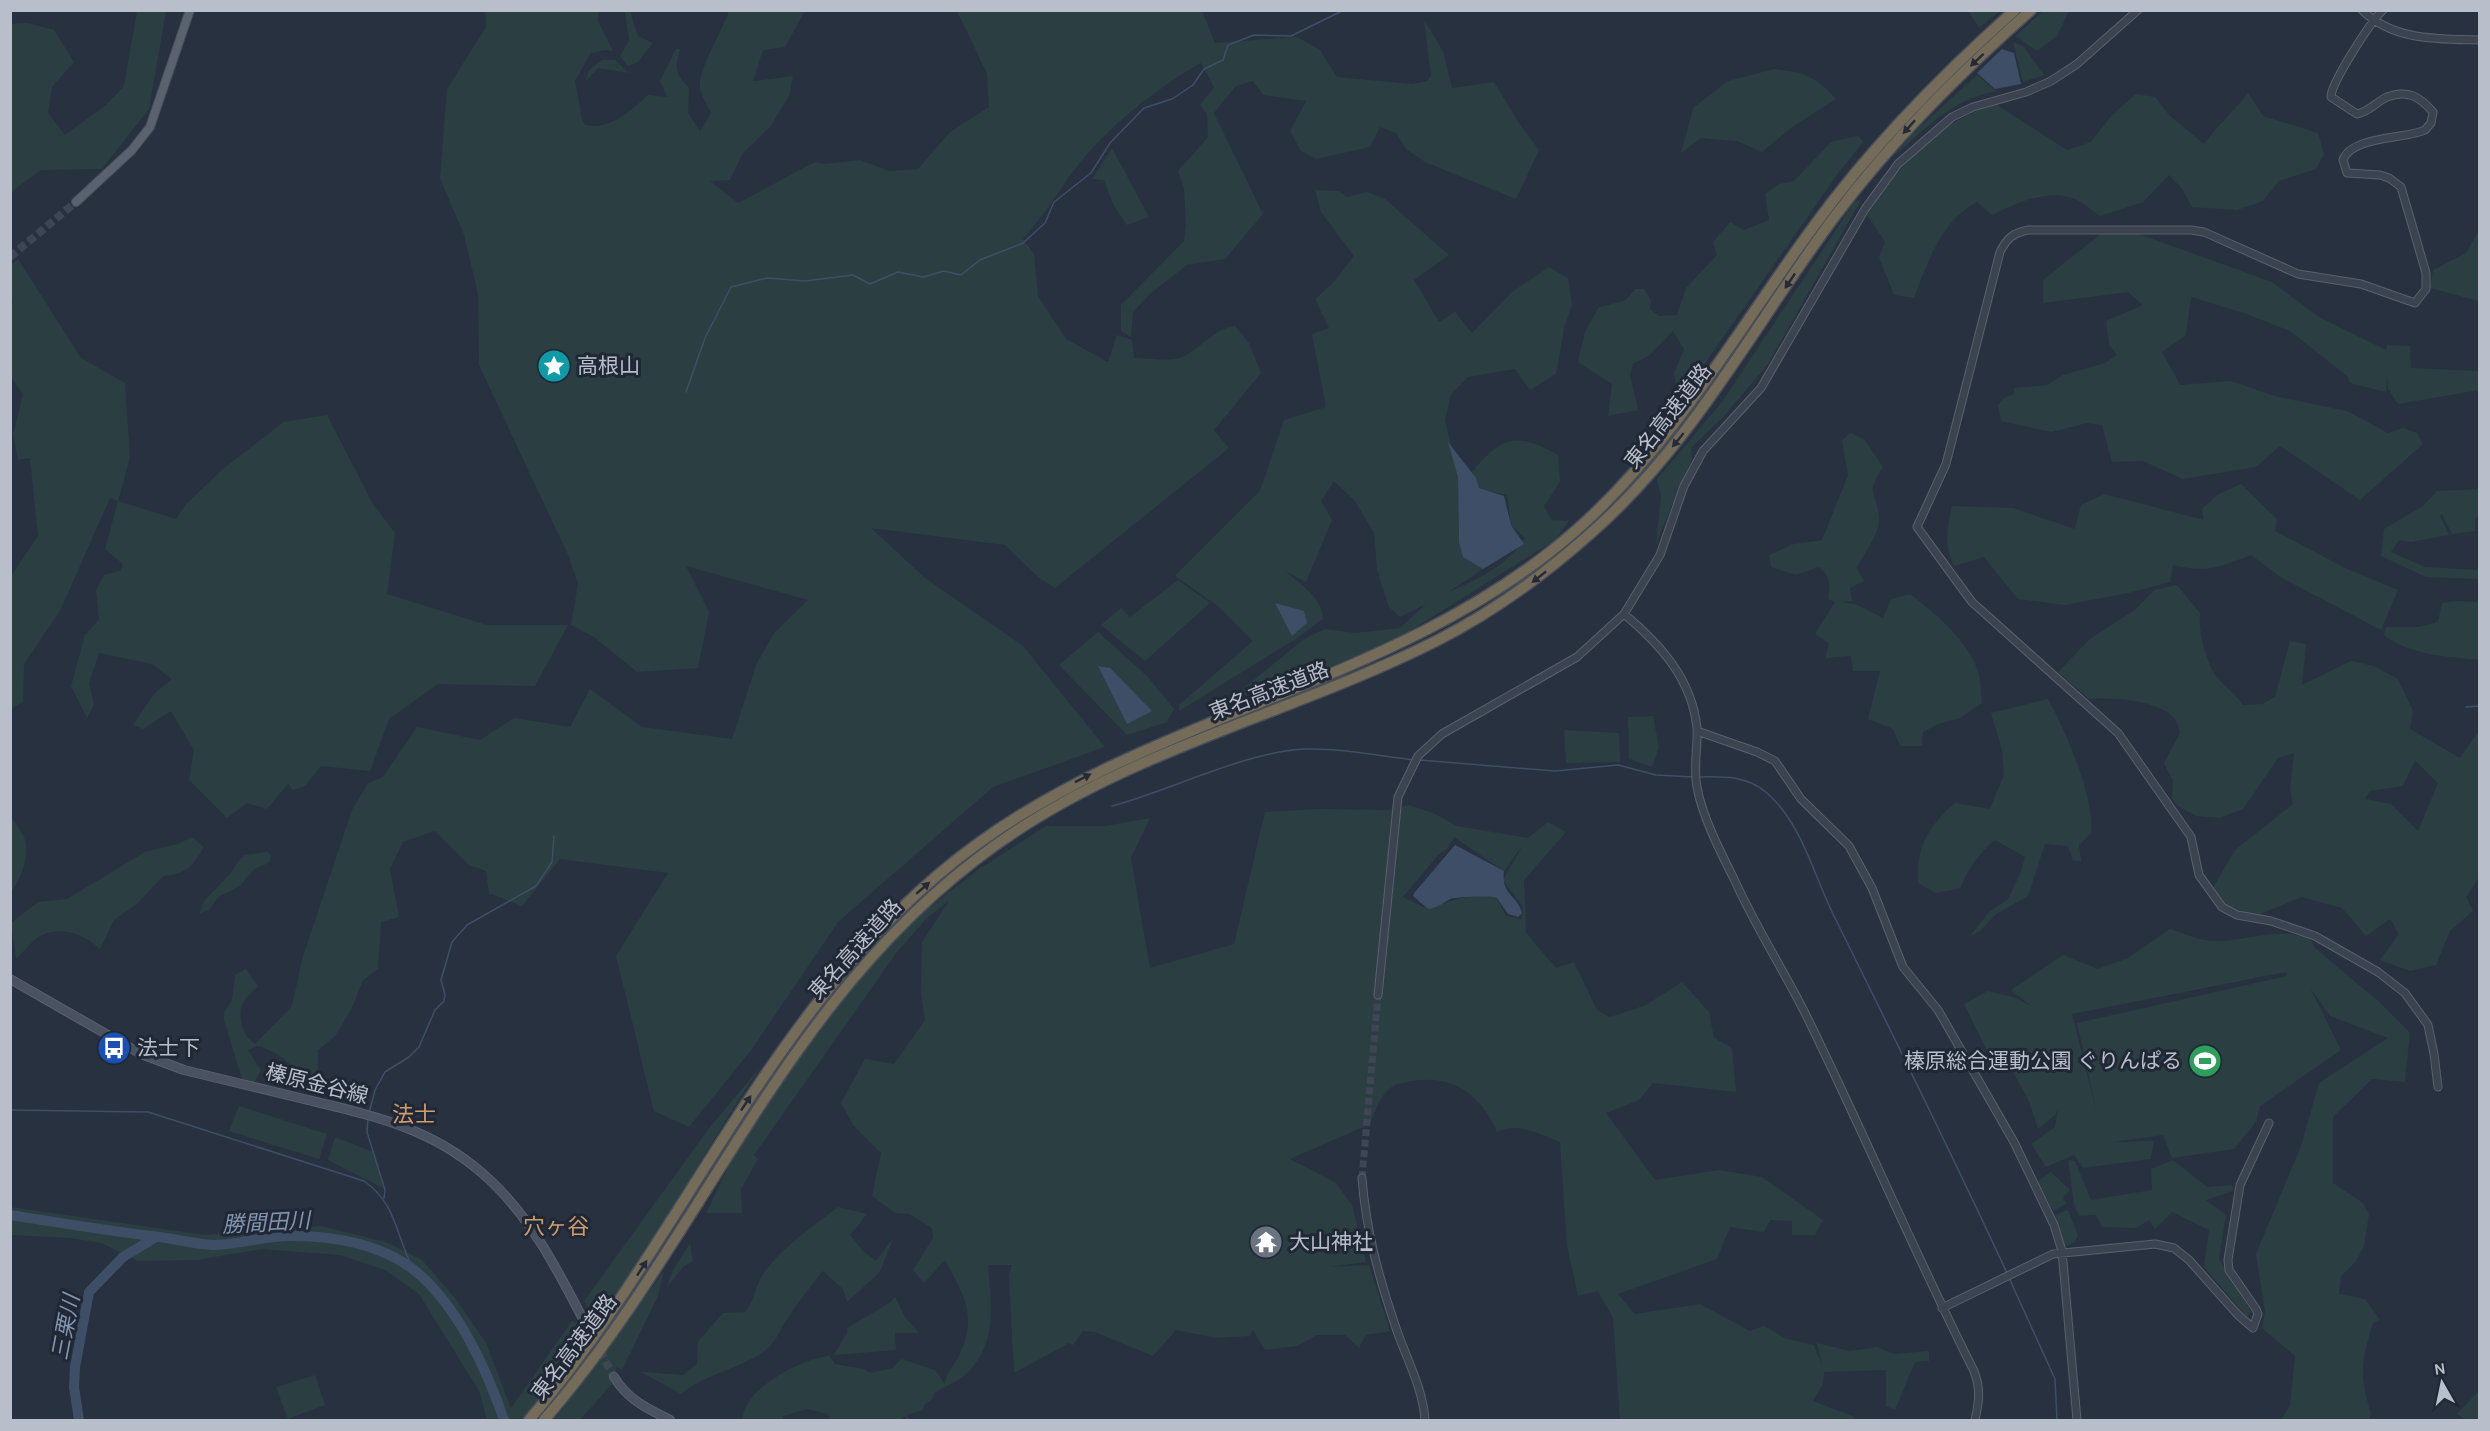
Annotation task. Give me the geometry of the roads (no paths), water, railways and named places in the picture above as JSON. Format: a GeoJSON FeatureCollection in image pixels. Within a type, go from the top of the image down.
{"type":"FeatureCollection","features":[{"type":"Feature","properties":{"kind":"highway","name":"東名高速道路"},"geometry":{"type":"LineString","coordinates":[[1946,81],[1986,36],[2014,10]]}},
{"type":"Feature","properties":{"kind":"highway","name":"東名高速道路"},"geometry":{"type":"LineString","coordinates":[[535,1419],[611,1314],[737,1116],[807,1016],[843,970],[906,903],[978,844],[1067,786],[1151,746],[1346,669],[1414,638],[1497,591],[1554,550],[1605,504],[1649,456],[1720,362],[1838,194],[1891,131],[1946,81],[2004,35],[2031,10]]}},
{"type":"Feature","properties":{"kind":"main road"},"geometry":{"type":"LineString","coordinates":[[76,202],[132,150],[150,127],[190,10]]}},
{"type":"Feature","properties":{"kind":"main road","name":"榛原金谷線"},"geometry":{"type":"LineString","coordinates":[[10,979],[153,1059],[184,1070],[394,1122],[435,1139],[478,1170],[499,1190],[531,1228],[583,1319]]}},
{"type":"Feature","properties":{"kind":"main road"},"geometry":{"type":"LineString","coordinates":[[614,1377],[634,1402],[670,1420]]}},
{"type":"Feature","properties":{"kind":"street"},"geometry":{"type":"LineString","coordinates":[[1378,995],[1398,797],[1416,759],[1442,734],[1577,657],[1624,614],[1660,555],[1684,486],[1703,451],[1761,388],[1865,208],[1898,164],[1952,117],[1973,107],[2026,92],[2051,81],[2076,64],[2138,10]]}},
{"type":"Feature","properties":{"kind":"street"},"geometry":{"type":"LineString","coordinates":[[2362,10],[2372,20],[2387,27],[2422,37],[2480,40]]}},
{"type":"Feature","properties":{"kind":"street"},"geometry":{"type":"LineString","coordinates":[[2383,10],[2372,20],[2333,84],[2331,97],[2357,114],[2364,113],[2386,98],[2412,95],[2421,98],[2433,112],[2432,118],[2421,132],[2384,137],[2349,151],[2344,156],[2343,168],[2347,173],[2355,175],[2371,173],[2389,178],[2401,187],[2426,273],[2426,289],[2421,298],[2415,303],[2406,302],[2361,284],[2298,274],[2215,237],[2191,230],[2028,230],[2016,232],[2006,240],[2000,252],[1946,464],[1917,527],[1972,602],[2118,733],[2191,837],[2199,875],[2222,907],[2236,915],[2271,921],[2315,936],[2378,972],[2405,993],[2428,1024],[2438,1087]]}},
{"type":"Feature","properties":{"kind":"street"},"geometry":{"type":"LineString","coordinates":[[1624,614],[1657,641],[1671,660],[1695,712],[1696,776],[1701,803],[1734,880],[1805,1014],[1979,1386],[1975,1420]]}},
{"type":"Feature","properties":{"kind":"street"},"geometry":{"type":"LineString","coordinates":[[1697,731],[1757,752],[1775,761],[1801,799],[1849,846],[1872,888],[1903,967],[1938,1010],[2014,1142],[2054,1225],[2062,1251],[2077,1420]]}},
{"type":"Feature","properties":{"kind":"street"},"geometry":{"type":"LineString","coordinates":[[1942,1308],[2062,1251],[2155,1244],[2174,1248],[2189,1260],[2238,1315],[2253,1328],[2258,1314],[2229,1270],[2228,1260],[2240,1185],[2269,1123]]}},
{"type":"Feature","properties":{"kind":"street"},"geometry":{"type":"LineString","coordinates":[[1362,1178],[1366,1223],[1374,1260],[1421,1396],[1425,1420]]}},
{"type":"Feature","properties":{"kind":"water"},"geometry":{"type":"Polygon","coordinates":[[[2002,49],[2014,53],[2021,84],[1995,89],[1977,73],[2002,49]]]}},
{"type":"Feature","properties":{"kind":"water"},"geometry":{"type":"Polygon","coordinates":[[[1448,442],[1476,478],[1479,488],[1504,496],[1511,525],[1524,544],[1483,569],[1463,557],[1459,542],[1458,477],[1448,442]]]}},
{"type":"Feature","properties":{"kind":"water"},"geometry":{"type":"Polygon","coordinates":[[[1275,603],[1304,611],[1307,623],[1292,636],[1275,603]]]}},
{"type":"Feature","properties":{"kind":"water"},"geometry":{"type":"Polygon","coordinates":[[[1098,666],[1110,668],[1152,711],[1127,724],[1098,666]]]}},
{"type":"Feature","properties":{"kind":"water"},"geometry":{"type":"Polygon","coordinates":[[[1455,845],[1504,871],[1507,890],[1517,902],[1522,913],[1518,917],[1508,914],[1497,898],[1493,897],[1453,898],[1428,909],[1413,896],[1455,845]]]}},
{"type":"Feature","properties":{"kind":"waterway"},"geometry":{"type":"LineString","coordinates":[[686,392],[705,338],[731,287],[767,278],[805,281],[853,275],[870,284],[898,272],[923,277],[944,271],[961,275],[980,260],[1023,243],[1045,223],[1054,202],[1091,173],[1110,143],[1144,108],[1172,99],[1193,85],[1204,69],[1223,60],[1228,45],[1254,35],[1291,36],[1344,10]]}},
{"type":"Feature","properties":{"kind":"waterway"},"geometry":{"type":"LineString","coordinates":[[2466,707],[2480,706]]}},
{"type":"Feature","properties":{"kind":"waterway"},"geometry":{"type":"LineString","coordinates":[[1112,806],[1233,764],[1282,752],[1305,749],[1332,750],[1414,760]]}},
{"type":"Feature","properties":{"kind":"waterway"},"geometry":{"type":"LineString","coordinates":[[1419,760],[1555,771],[1618,765],[1656,775],[1694,777]]}},
{"type":"Feature","properties":{"kind":"waterway"},"geometry":{"type":"LineString","coordinates":[[1699,777],[1726,777],[1752,783],[1767,793],[1790,821],[2007,1273]]}},
{"type":"Feature","properties":{"kind":"waterway"},"geometry":{"type":"LineString","coordinates":[[369,1113],[375,1090],[385,1072],[409,1057],[419,1047],[435,1010],[444,1001],[445,995],[441,980],[452,942],[467,925],[536,886],[552,862],[554,836]]}},
{"type":"Feature","properties":{"kind":"waterway"},"geometry":{"type":"LineString","coordinates":[[10,1110],[148,1112],[364,1181],[375,1190],[390,1211],[414,1270]]}},
{"type":"Feature","properties":{"kind":"waterway"},"geometry":{"type":"LineString","coordinates":[[368,1118],[367,1132],[385,1190],[384,1198]]}},
{"type":"Feature","properties":{"kind":"waterway","name":"勝間田川"},"geometry":{"type":"LineString","coordinates":[[10,1215],[213,1245],[280,1236],[322,1237],[355,1243],[386,1254],[401,1261],[430,1284],[457,1319],[489,1380],[504,1420]]}},
{"type":"Feature","properties":{"kind":"waterway","name":"三栗川"},"geometry":{"type":"LineString","coordinates":[[79,1420],[74,1387],[75,1367],[89,1292],[123,1257],[156,1237]]}},
{"type":"Feature","properties":{"kind":"waterway"},"geometry":{"type":"LineString","coordinates":[[2010,1280],[2055,1379],[2057,1420]]}},
{"type":"Feature","properties":{"kind":"tunnel"},"geometry":{"type":"LineString","coordinates":[[10,257],[76,202]]}},
{"type":"Feature","properties":{"kind":"tunnel"},"geometry":{"type":"LineString","coordinates":[[1362,1178],[1378,995]]}},
{"type":"Feature","properties":{"kind":"tunnel"},"geometry":{"type":"LineString","coordinates":[[583,1319],[614,1377]]}},
{"type":"Feature","properties":{"kind":"place","name":"高根山"},"geometry":{"type":"Point","coordinates":[554,366]}},
{"type":"Feature","properties":{"kind":"place","name":"法士下"},"geometry":{"type":"Point","coordinates":[114,1048]}},
{"type":"Feature","properties":{"kind":"place","name":"榛原総合運動公園 ぐりんぱる"},"geometry":{"type":"Point","coordinates":[2205,1061]}},
{"type":"Feature","properties":{"kind":"place","name":"大山神社"},"geometry":{"type":"Point","coordinates":[1266,1242]}},
{"type":"Feature","properties":{"kind":"district","name":"法士"},"geometry":{"type":"Point","coordinates":[414,1114]}},
{"type":"Feature","properties":{"kind":"district","name":"穴ヶ谷"},"geometry":{"type":"Point","coordinates":[556,1226]}}]}
